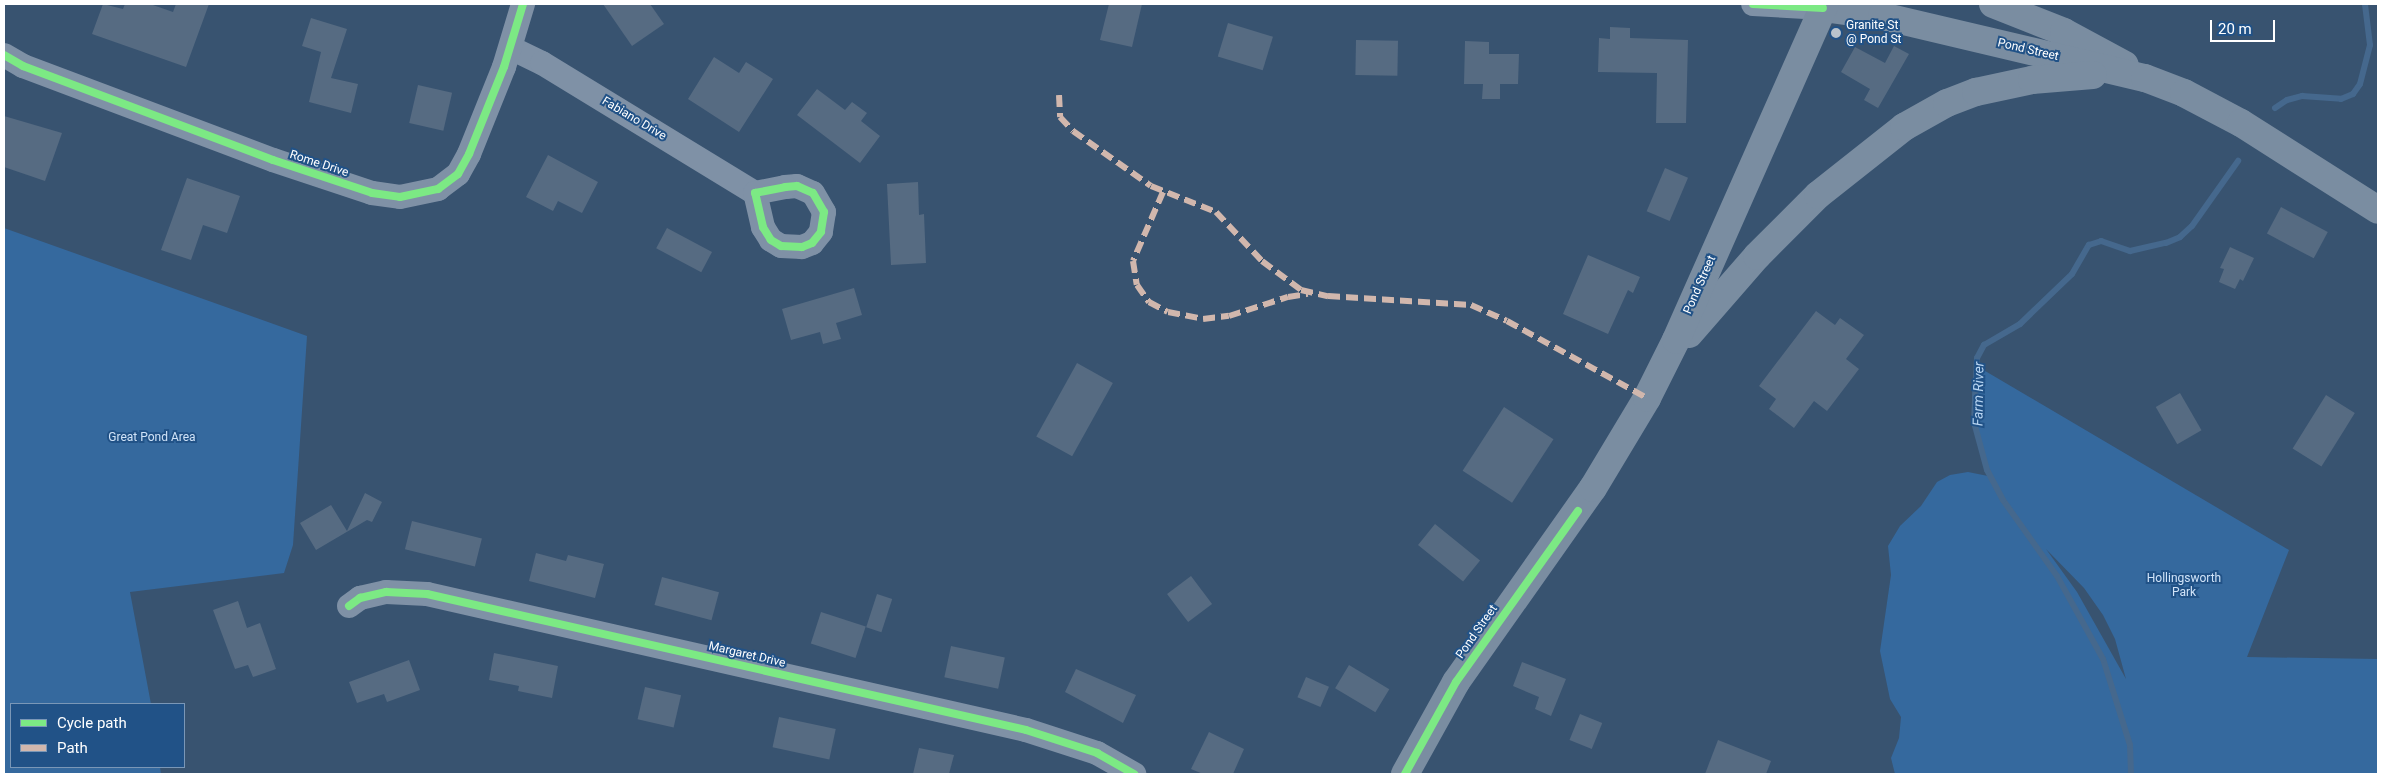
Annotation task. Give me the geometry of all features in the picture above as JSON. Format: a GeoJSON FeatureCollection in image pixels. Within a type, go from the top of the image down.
{"type":"FeatureCollection","features":[{"type":"Feature","properties":{"kind":"main road","name":"Pond Street"},"geometry":{"type":"LineString","coordinates":[[1993,4],[2064,32],[2145,78]]}},
{"type":"Feature","properties":{"kind":"main road","name":"Pond Street"},"geometry":{"type":"LineString","coordinates":[[1406,774],[1456,682],[1593,488],[1662,370],[1824,6],[1882,16],[2145,78],[2184,93],[2241,123],[2378,210]]}},
{"type":"Feature","properties":{"kind":"main road"},"geometry":{"type":"LineString","coordinates":[[1662,370],[1730,285],[1818,195],[1860,160],[1917,118],[1962,97],[2032,80],[2090,75],[2145,78]]}},
{"type":"Feature","properties":{"kind":"street","name":"Rome Drive"},"geometry":{"type":"LineString","coordinates":[[4,55],[23,66],[273,160],[372,193],[400,197],[438,189],[458,174],[469,154],[511,48],[523,4]]}},
{"type":"Feature","properties":{"kind":"street"},"geometry":{"type":"LineString","coordinates":[[1753,4],[1824,6]]}},
{"type":"Feature","properties":{"kind":"street","name":"Fabiano Drive"},"geometry":{"type":"LineString","coordinates":[[511,48],[542,63],[755,193]]}},
{"type":"Feature","properties":{"kind":"street","name":"Margaret Drive"},"geometry":{"type":"LineString","coordinates":[[348,606],[360,598],[386,592],[427,594],[1026,730],[1097,753],[1134,774]]}},
{"type":"Feature","properties":{"kind":"green space","name":"Great Pond Area"},"geometry":{"type":"Polygon","coordinates":[[[4,228],[307,336],[293,545],[284,573],[130,592],[151,703],[10,703],[10,768],[160,768],[161,774],[4,774],[4,228]]]}},
{"type":"Feature","properties":{"kind":"green space","name":"Hollingsworth Park"},"geometry":{"type":"Polygon","coordinates":[[[1975,365],[2289,550],[2247,657],[2378,659],[2378,774],[1895,774],[1891,758],[1899,738],[1901,717],[1890,699],[1880,651],[1891,575],[1888,546],[1900,526],[1921,506],[1937,482],[1950,475],[1968,472],[1988,476],[1972,399],[1975,365]],[[2046,549],[2077,592],[2126,679],[2115,639],[2103,615],[2084,588],[2046,549]]]}},
{"type":"Feature","properties":{"kind":"building"},"geometry":{"type":"Polygon","coordinates":[[[103,4],[123,9],[125,4],[150,4],[173,12],[176,4],[209,4],[186,67],[92,34],[103,4]]]}},
{"type":"Feature","properties":{"kind":"building"},"geometry":{"type":"Polygon","coordinates":[[[603,4],[650,4],[664,24],[632,46],[603,4]]]}},
{"type":"Feature","properties":{"kind":"building"},"geometry":{"type":"Polygon","coordinates":[[[1109,4],[1142,4],[1132,47],[1100,40],[1109,4]]]}},
{"type":"Feature","properties":{"kind":"building"},"geometry":{"type":"Polygon","coordinates":[[[311,18],[347,29],[331,78],[358,84],[351,113],[309,102],[321,52],[302,46],[311,18]]]}},
{"type":"Feature","properties":{"kind":"building"},"geometry":{"type":"Polygon","coordinates":[[[1228,23],[1273,37],[1263,70],[1218,56],[1228,23]]]}},
{"type":"Feature","properties":{"kind":"building"},"geometry":{"type":"Polygon","coordinates":[[[1610,27],[1630,28],[1630,38],[1688,40],[1686,123],[1656,123],[1657,73],[1598,72],[1599,38],[1610,39],[1610,27]]]}},
{"type":"Feature","properties":{"kind":"building"},"geometry":{"type":"Polygon","coordinates":[[[1356,40],[1398,41],[1397,76],[1355,75],[1356,40]]]}},
{"type":"Feature","properties":{"kind":"building"},"geometry":{"type":"Polygon","coordinates":[[[1465,41],[1489,42],[1489,54],[1519,54],[1518,84],[1500,84],[1500,99],[1482,99],[1483,84],[1464,84],[1465,41]]]}},
{"type":"Feature","properties":{"kind":"building"},"geometry":{"type":"Polygon","coordinates":[[[1894,46],[1909,54],[1878,108],[1864,100],[1870,89],[1841,72],[1855,47],[1885,63],[1894,46]]]}},
{"type":"Feature","properties":{"kind":"building"},"geometry":{"type":"Polygon","coordinates":[[[714,57],[739,73],[746,62],[773,79],[739,132],[688,99],[714,57]]]}},
{"type":"Feature","properties":{"kind":"building"},"geometry":{"type":"Polygon","coordinates":[[[418,85],[452,93],[443,131],[409,123],[418,85]]]}},
{"type":"Feature","properties":{"kind":"building"},"geometry":{"type":"Polygon","coordinates":[[[817,89],[845,110],[852,102],[867,113],[861,121],[880,136],[860,163],[797,115],[817,89]]]}},
{"type":"Feature","properties":{"kind":"building"},"geometry":{"type":"Polygon","coordinates":[[[4,116],[62,133],[45,181],[4,167],[4,116]]]}},
{"type":"Feature","properties":{"kind":"building"},"geometry":{"type":"Polygon","coordinates":[[[548,155],[598,182],[582,213],[558,201],[553,211],[526,197],[548,155]]]}},
{"type":"Feature","properties":{"kind":"building"},"geometry":{"type":"Polygon","coordinates":[[[1665,168],[1688,178],[1670,221],[1647,211],[1665,168]]]}},
{"type":"Feature","properties":{"kind":"building"},"geometry":{"type":"Polygon","coordinates":[[[187,178],[240,196],[227,233],[203,225],[191,260],[161,250],[187,178]]]}},
{"type":"Feature","properties":{"kind":"building"},"geometry":{"type":"Polygon","coordinates":[[[918,182],[919,215],[924,214],[926,263],[891,265],[887,184],[918,182]]]}},
{"type":"Feature","properties":{"kind":"building"},"geometry":{"type":"Polygon","coordinates":[[[2281,207],[2328,232],[2314,258],[2267,233],[2281,207]]]}},
{"type":"Feature","properties":{"kind":"building"},"geometry":{"type":"Polygon","coordinates":[[[667,228],[712,252],[701,272],[656,248],[667,228]]]}},
{"type":"Feature","properties":{"kind":"building"},"geometry":{"type":"Polygon","coordinates":[[[2230,247],[2254,258],[2243,281],[2240,279],[2235,289],[2219,282],[2224,269],[2220,268],[2230,247]]]}},
{"type":"Feature","properties":{"kind":"building"},"geometry":{"type":"Polygon","coordinates":[[[1588,255],[1640,277],[1633,293],[1628,290],[1608,334],[1563,314],[1588,255]]]}},
{"type":"Feature","properties":{"kind":"building"},"geometry":{"type":"Polygon","coordinates":[[[854,288],[862,315],[836,323],[841,339],[823,344],[820,332],[791,340],[782,309],[854,288]]]}},
{"type":"Feature","properties":{"kind":"building"},"geometry":{"type":"Polygon","coordinates":[[[1816,311],[1835,325],[1840,318],[1864,335],[1846,359],[1859,369],[1827,411],[1814,401],[1794,428],[1769,409],[1776,399],[1759,386],[1816,311]]]}},
{"type":"Feature","properties":{"kind":"building"},"geometry":{"type":"Polygon","coordinates":[[[1077,363],[1113,383],[1072,456],[1036,436],[1077,363]]]}},
{"type":"Feature","properties":{"kind":"building"},"geometry":{"type":"Polygon","coordinates":[[[2180,393],[2202,430],[2177,444],[2156,407],[2180,393]]]}},
{"type":"Feature","properties":{"kind":"building"},"geometry":{"type":"Polygon","coordinates":[[[2326,395],[2355,413],[2321,466],[2293,448],[2326,395]]]}},
{"type":"Feature","properties":{"kind":"building"},"geometry":{"type":"Polygon","coordinates":[[[1504,407],[1553,439],[1512,503],[1463,471],[1504,407]]]}},
{"type":"Feature","properties":{"kind":"building"},"geometry":{"type":"Polygon","coordinates":[[[365,493],[382,502],[372,522],[367,520],[316,550],[300,523],[331,505],[347,531],[365,493]]]}},
{"type":"Feature","properties":{"kind":"building"},"geometry":{"type":"Polygon","coordinates":[[[412,521],[482,538],[475,567],[405,549],[412,521]]]}},
{"type":"Feature","properties":{"kind":"building"},"geometry":{"type":"Polygon","coordinates":[[[1435,524],[1480,561],[1463,581],[1418,545],[1435,524]]]}},
{"type":"Feature","properties":{"kind":"building"},"geometry":{"type":"Polygon","coordinates":[[[536,553],[566,561],[568,555],[604,564],[595,598],[529,581],[536,553]]]}},
{"type":"Feature","properties":{"kind":"building"},"geometry":{"type":"Polygon","coordinates":[[[1191,576],[1212,604],[1188,622],[1167,594],[1191,576]]]}},
{"type":"Feature","properties":{"kind":"building"},"geometry":{"type":"Polygon","coordinates":[[[662,577],[719,592],[711,620],[654,605],[662,577]]]}},
{"type":"Feature","properties":{"kind":"building"},"geometry":{"type":"Polygon","coordinates":[[[877,594],[892,599],[881,632],[866,627],[877,594]]]}},
{"type":"Feature","properties":{"kind":"building"},"geometry":{"type":"Polygon","coordinates":[[[238,601],[247,628],[260,623],[276,669],[253,677],[248,665],[235,669],[213,610],[238,601]]]}},
{"type":"Feature","properties":{"kind":"building"},"geometry":{"type":"Polygon","coordinates":[[[821,612],[866,627],[856,658],[811,643],[821,612]]]}},
{"type":"Feature","properties":{"kind":"building"},"geometry":{"type":"Polygon","coordinates":[[[951,646],[1005,657],[998,689],[944,677],[951,646]]]}},
{"type":"Feature","properties":{"kind":"building"},"geometry":{"type":"Polygon","coordinates":[[[494,653],[558,666],[552,698],[518,691],[519,686],[489,680],[494,653]]]}},
{"type":"Feature","properties":{"kind":"building"},"geometry":{"type":"Polygon","coordinates":[[[409,660],[420,690],[387,702],[384,694],[357,703],[349,682],[409,660]]]}},
{"type":"Feature","properties":{"kind":"building"},"geometry":{"type":"Polygon","coordinates":[[[1522,662],[1566,679],[1551,716],[1535,709],[1539,697],[1513,686],[1522,662]]]}},
{"type":"Feature","properties":{"kind":"building"},"geometry":{"type":"Polygon","coordinates":[[[1349,665],[1389,689],[1375,712],[1335,688],[1349,665]]]}},
{"type":"Feature","properties":{"kind":"building"},"geometry":{"type":"Polygon","coordinates":[[[1076,669],[1136,695],[1123,723],[1065,692],[1076,669]]]}},
{"type":"Feature","properties":{"kind":"building"},"geometry":{"type":"Polygon","coordinates":[[[1306,677],[1329,687],[1320,707],[1297,697],[1306,677]]]}},
{"type":"Feature","properties":{"kind":"building"},"geometry":{"type":"Polygon","coordinates":[[[645,687],[681,695],[674,727],[638,719],[645,687]]]}},
{"type":"Feature","properties":{"kind":"building"},"geometry":{"type":"Polygon","coordinates":[[[1580,714],[1602,723],[1592,749],[1570,740],[1580,714]]]}},
{"type":"Feature","properties":{"kind":"building"},"geometry":{"type":"Polygon","coordinates":[[[779,717],[836,729],[829,759],[773,747],[779,717]]]}},
{"type":"Feature","properties":{"kind":"building"},"geometry":{"type":"Polygon","coordinates":[[[1209,732],[1244,749],[1233,774],[1203,774],[1191,769],[1209,732]]]}},
{"type":"Feature","properties":{"kind":"building"},"geometry":{"type":"Polygon","coordinates":[[[1718,740],[1771,761],[1766,774],[1705,774],[1718,740]]]}},
{"type":"Feature","properties":{"kind":"building"},"geometry":{"type":"Polygon","coordinates":[[[919,748],[954,755],[949,774],[913,774],[919,748]]]}},
{"type":"Feature","properties":{"kind":"waterway","name":"Farm River"},"geometry":{"type":"LineString","coordinates":[[2275,108],[2287,100],[2302,96],[2341,99],[2353,94],[2360,84],[2370,45],[2365,4]]}},
{"type":"Feature","properties":{"kind":"waterway","name":"Farm River"},"geometry":{"type":"LineString","coordinates":[[2131,774],[2130,745],[2103,659],[2057,576],[2003,500],[1987,470],[1974,422],[1977,358],[1984,345],[2020,324],[2072,274],[2089,245],[2101,241],[2130,251],[2166,243],[2180,237],[2192,226],[2238,161]]}},
{"type":"Feature","properties":{"kind":"marked path"},"geometry":{"type":"LineString","coordinates":[[1059,95],[1060,117],[1073,131],[1151,186],[1216,212],[1262,261],[1301,290],[1328,296],[1471,305],[1507,321],[1647,398]]}},
{"type":"Feature","properties":{"kind":"marked path"},"geometry":{"type":"LineString","coordinates":[[1163,192],[1133,261],[1137,285],[1149,302],[1168,312],[1203,319],[1229,316],[1288,297],[1308,294]]}},
{"type":"Feature","properties":{"kind":"cycle path"},"geometry":{"type":"LineString","coordinates":[[4,55],[23,66],[273,160],[372,193],[400,197],[438,189],[458,174],[469,154],[504,67],[523,4]]}},
{"type":"Feature","properties":{"kind":"cycle path"},"geometry":{"type":"LineString","coordinates":[[1753,4],[1823,8]]}},
{"type":"Feature","properties":{"kind":"cycle path"},"geometry":{"type":"LineString","coordinates":[[797,186],[813,193],[824,212],[821,232],[812,243],[802,247],[781,246],[771,240],[763,227],[755,193],[785,187],[797,186]]}},
{"type":"Feature","properties":{"kind":"cycle path"},"geometry":{"type":"LineString","coordinates":[[1405,774],[1456,682],[1578,511]]}},
{"type":"Feature","properties":{"kind":"cycle path"},"geometry":{"type":"LineString","coordinates":[[349,606],[360,598],[386,592],[427,594],[1026,730],[1097,753],[1134,774]]}},
{"type":"Feature","properties":{"kind":"place","name":"Granite St @ Pond St"},"geometry":{"type":"Point","coordinates":[1836,33]}}]}
